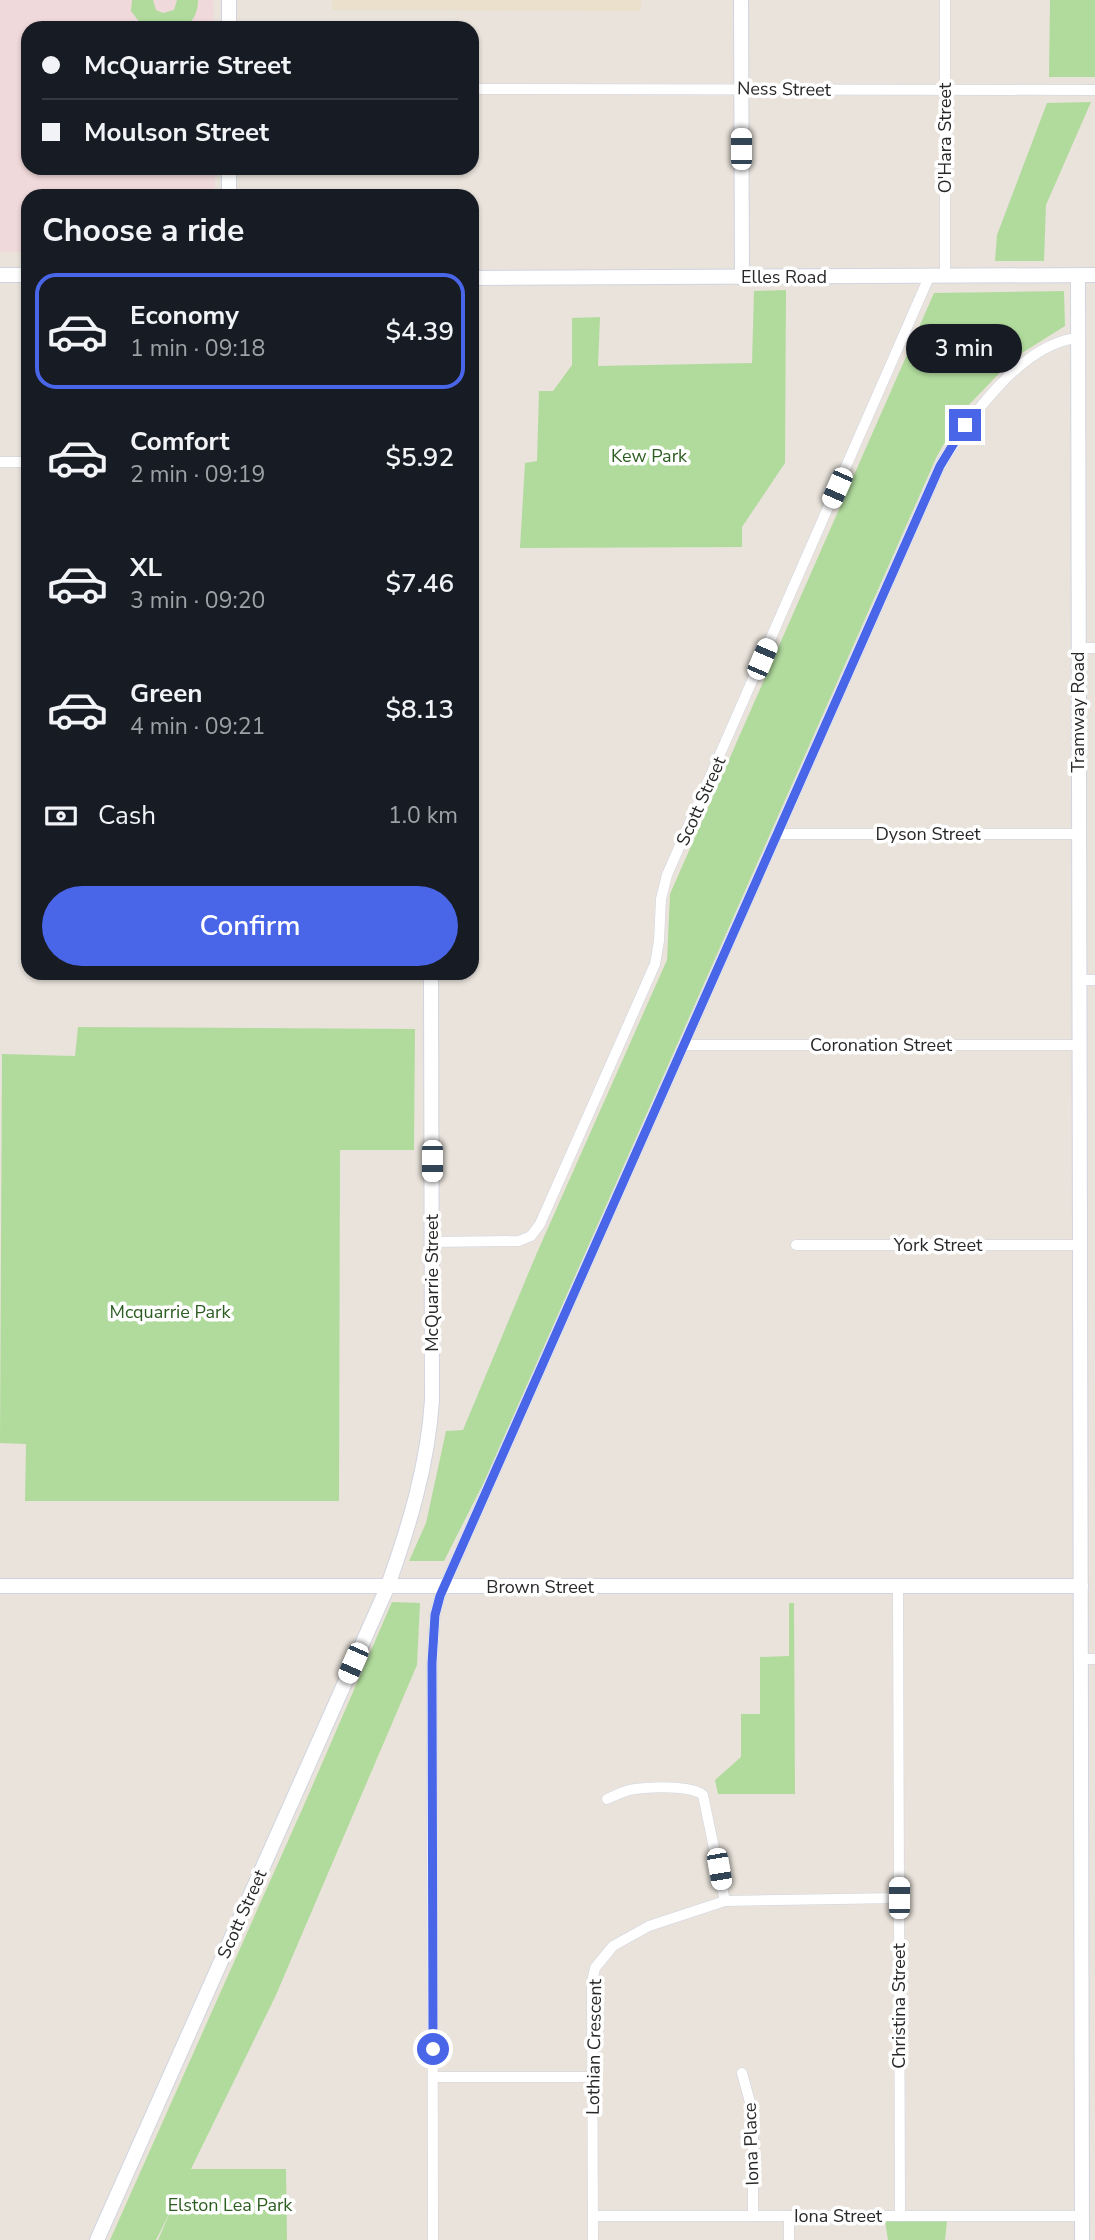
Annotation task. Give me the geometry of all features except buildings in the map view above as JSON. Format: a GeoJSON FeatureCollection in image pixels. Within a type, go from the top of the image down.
{"type":"FeatureCollection","features":[{"type":"Feature","properties":{"kind":"street"},"geometry":{"type":"LineString","coordinates":[[229,0],[229,21]]}},
{"type":"Feature","properties":{"kind":"street"},"geometry":{"type":"LineString","coordinates":[[741,0],[742,278]]}},
{"type":"Feature","properties":{"kind":"street","name":"O'Hara Street"},"geometry":{"type":"LineString","coordinates":[[945,0],[945,277]]}},
{"type":"Feature","properties":{"kind":"street","name":"Ness Street"},"geometry":{"type":"LineString","coordinates":[[479,89],[1095,90]]}},
{"type":"Feature","properties":{"kind":"street"},"geometry":{"type":"LineString","coordinates":[[0,275],[21,275]]}},
{"type":"Feature","properties":{"kind":"street","name":"Elles Road"},"geometry":{"type":"LineString","coordinates":[[479,278],[1095,275]]}},
{"type":"Feature","properties":{"kind":"street","name":"Tramway Road"},"geometry":{"type":"LineString","coordinates":[[1078,276],[1080,1245],[1088,1315],[1081,1586],[1088,1658],[1088,1990],[1082,2240]]}},
{"type":"Feature","properties":{"kind":"street","name":"Scott Street"},"geometry":{"type":"LineString","coordinates":[[432,1242],[519,1241],[531,1236],[540,1224],[654,964],[659,941],[661,899],[667,875],[929,277]]}},
{"type":"Feature","properties":{"kind":"street"},"geometry":{"type":"LineString","coordinates":[[433,2240],[432,1643],[435,1615],[444,1587],[940,466],[965,425],[999,386],[1040,352],[1063,340],[1078,338]]}},
{"type":"Feature","properties":{"kind":"street"},"geometry":{"type":"LineString","coordinates":[[0,462],[21,462]]}},
{"type":"Feature","properties":{"kind":"street"},"geometry":{"type":"LineString","coordinates":[[1078,648],[1095,648]]}},
{"type":"Feature","properties":{"kind":"street","name":"Dyson Street"},"geometry":{"type":"LineString","coordinates":[[777,834],[1079,834]]}},
{"type":"Feature","properties":{"kind":"street","name":"McQuarrie Street"},"geometry":{"type":"LineString","coordinates":[[387,1588],[408,1526],[429,1433],[432,1383],[431,980]]}},
{"type":"Feature","properties":{"kind":"street"},"geometry":{"type":"LineString","coordinates":[[1079,980],[1095,980]]}},
{"type":"Feature","properties":{"kind":"street","name":"Coronation Street"},"geometry":{"type":"LineString","coordinates":[[684,1045],[1079,1045]]}},
{"type":"Feature","properties":{"kind":"street","name":"York Street"},"geometry":{"type":"LineString","coordinates":[[796,1245],[1080,1245]]}},
{"type":"Feature","properties":{"kind":"street","name":"Brown Street"},"geometry":{"type":"LineString","coordinates":[[0,1586],[1081,1586]]}},
{"type":"Feature","properties":{"kind":"street","name":"Christina Street"},"geometry":{"type":"LineString","coordinates":[[898,1586],[900,2216]]}},
{"type":"Feature","properties":{"kind":"street","name":"Scott Street"},"geometry":{"type":"LineString","coordinates":[[97,2240],[387,1588]]}},
{"type":"Feature","properties":{"kind":"street"},"geometry":{"type":"LineString","coordinates":[[607,1798],[633,1789],[687,1788],[703,1794],[725,1901]]}},
{"type":"Feature","properties":{"kind":"street","name":"Lothian Crescent"},"geometry":{"type":"LineString","coordinates":[[593,2240],[592,1982],[595,1968],[602,1957],[612,1946],[649,1926],[725,1901],[899,1898]]}},
{"type":"Feature","properties":{"kind":"street","name":"Iona Place"},"geometry":{"type":"LineString","coordinates":[[742,2073],[753,2113],[753,2216]]}},
{"type":"Feature","properties":{"kind":"street"},"geometry":{"type":"LineString","coordinates":[[433,2077],[592,2077]]}},
{"type":"Feature","properties":{"kind":"street","name":"Iona Street"},"geometry":{"type":"LineString","coordinates":[[594,2216],[1082,2216]]}},
{"type":"Feature","properties":{"kind":"street"},"geometry":{"type":"LineString","coordinates":[[789,2216],[789,2240]]}},
{"type":"Feature","properties":{"kind":"shaded area"},"geometry":{"type":"Polygon","coordinates":[[[0,0],[213,0],[214,21],[21,21],[21,175],[215,175],[215,189],[21,189],[21,252],[0,252],[0,0]]]}},
{"type":"Feature","properties":{"kind":"shaded area"},"geometry":{"type":"Polygon","coordinates":[[[332,0],[641,0],[641,11],[332,10],[332,0]]]}},
{"type":"Feature","properties":{"kind":"green space"},"geometry":{"type":"Polygon","coordinates":[[[132,0],[153,0],[156,10],[163,13],[174,10],[177,0],[198,0],[192,21],[139,21],[131,11],[132,0]]]}},
{"type":"Feature","properties":{"kind":"green space"},"geometry":{"type":"Polygon","coordinates":[[[1050,0],[1095,0],[1095,77],[1049,77],[1050,0]]]}},
{"type":"Feature","properties":{"kind":"green space"},"geometry":{"type":"Polygon","coordinates":[[[1091,102],[1046,205],[1044,261],[995,261],[997,235],[1047,103],[1091,102]]]}},
{"type":"Feature","properties":{"kind":"green space","name":"Kew Park"},"geometry":{"type":"Polygon","coordinates":[[[786,290],[785,463],[742,527],[742,547],[520,548],[525,463],[537,461],[539,391],[553,391],[572,365],[572,318],[600,317],[598,366],[752,363],[754,291],[786,290]]]}},
{"type":"Feature","properties":{"kind":"green space"},"geometry":{"type":"Polygon","coordinates":[[[1064,291],[1065,326],[1014,358],[963,411],[937,456],[484,1482],[444,1561],[409,1561],[426,1523],[446,1431],[463,1430],[536,1255],[667,960],[670,894],[934,293],[1064,291]]]}},
{"type":"Feature","properties":{"kind":"green space","name":"Mcquarrie Park"},"geometry":{"type":"Polygon","coordinates":[[[78,1027],[415,1029],[414,1150],[340,1150],[339,1501],[25,1501],[26,1444],[0,1443],[2,1054],[75,1056],[78,1027]]]}},
{"type":"Feature","properties":{"kind":"green space","name":"Elston Lea Park"},"geometry":{"type":"Polygon","coordinates":[[[392,1602],[420,1603],[417,1665],[276,1995],[191,2169],[286,2169],[287,2240],[158,2240],[171,2210],[156,2240],[110,2240],[304,1805],[392,1602]]]}},
{"type":"Feature","properties":{"kind":"green space"},"geometry":{"type":"Polygon","coordinates":[[[789,1603],[794,1603],[795,1794],[718,1794],[715,1780],[741,1757],[741,1714],[760,1714],[760,1657],[789,1656],[789,1603]]]}},
{"type":"Feature","properties":{"kind":"green space"},"geometry":{"type":"Polygon","coordinates":[[[885,2221],[947,2221],[945,2240],[888,2240],[885,2221]]]}},
{"type":"Feature","properties":{"kind":"route"},"geometry":{"type":"LineString","coordinates":[[433,2049],[432,1643],[440,1596],[940,466],[965,425]]}}]}
